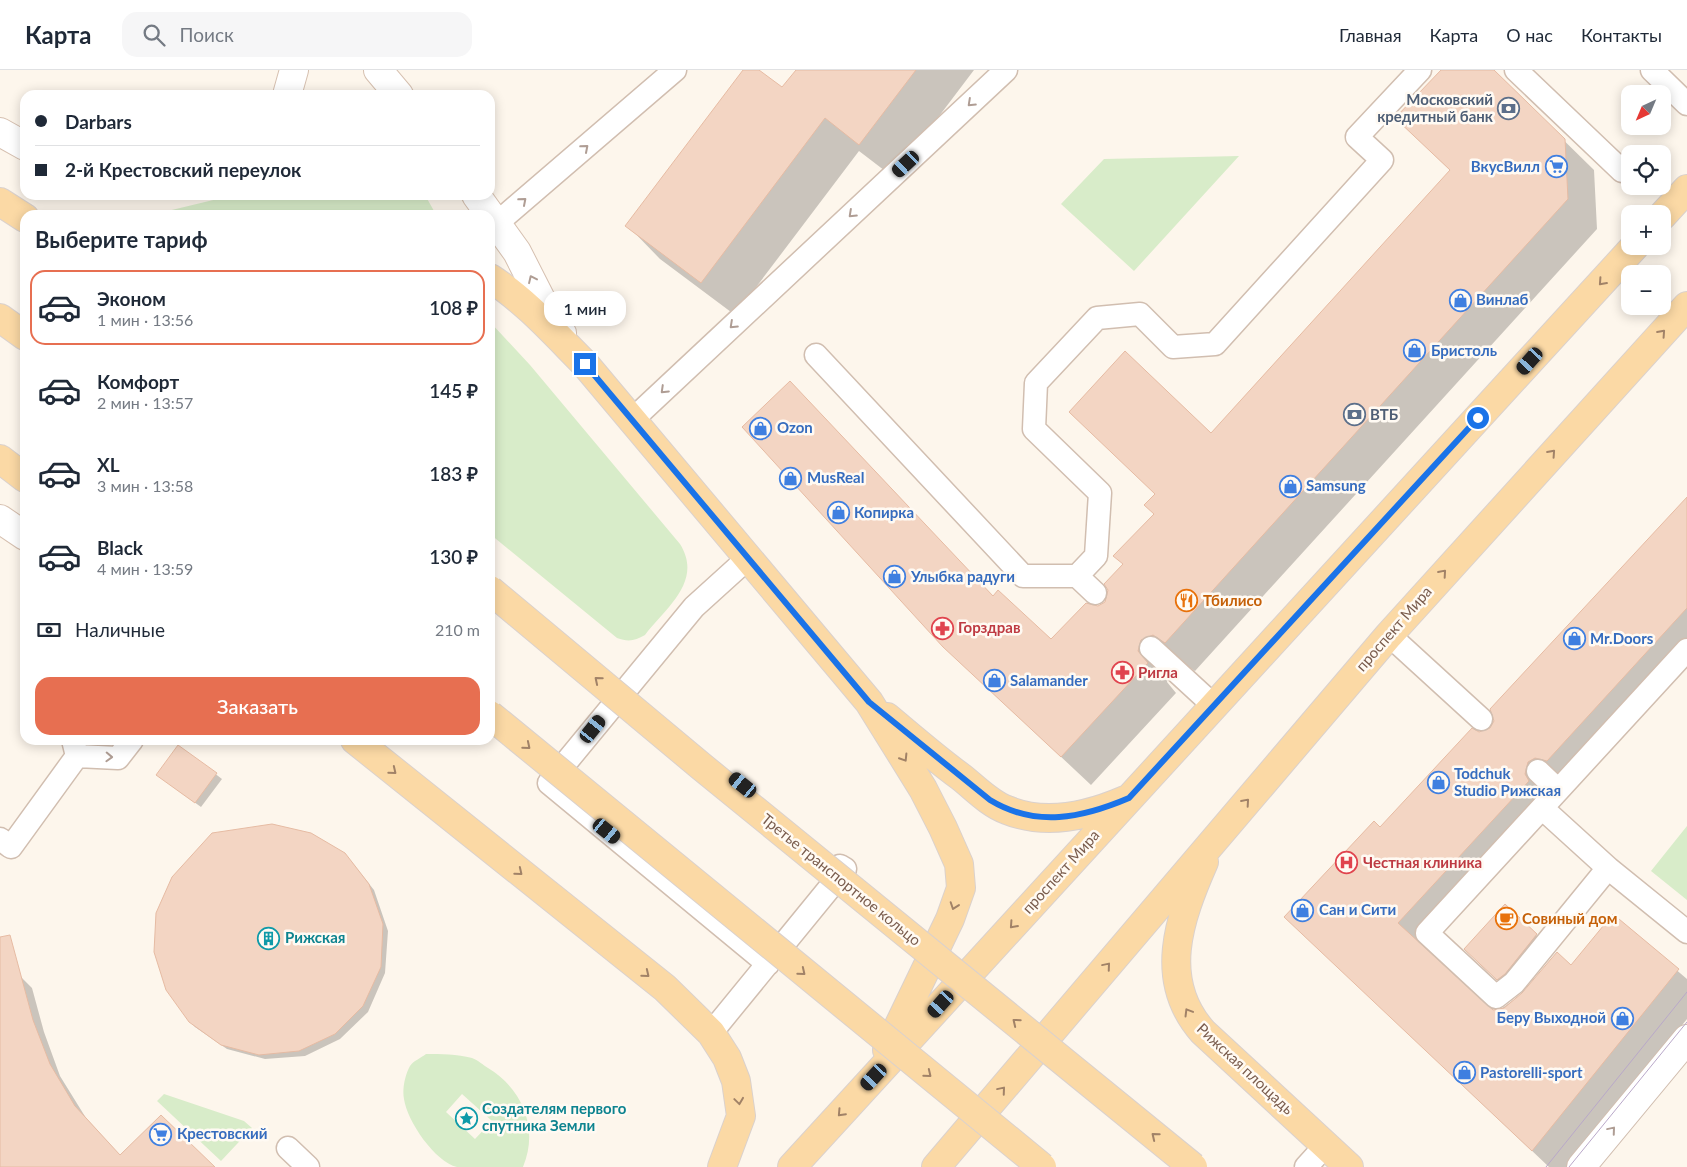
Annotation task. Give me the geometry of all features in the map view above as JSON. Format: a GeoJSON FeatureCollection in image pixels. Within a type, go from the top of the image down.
{"type":"FeatureCollection","features":[{"type":"Feature","properties":{"kind":"main road"},"geometry":{"type":"LineString","coordinates":[[288,90],[294,70]]}},
{"type":"Feature","properties":{"kind":"main road"},"geometry":{"type":"LineString","coordinates":[[378,70],[394,90]]}},
{"type":"Feature","properties":{"kind":"main road"},"geometry":{"type":"LineString","coordinates":[[0,126],[20,132]]}},
{"type":"Feature","properties":{"kind":"main road"},"geometry":{"type":"LineString","coordinates":[[0,132],[20,143]]}},
{"type":"Feature","properties":{"kind":"main road"},"geometry":{"type":"LineString","coordinates":[[1671,206],[1687,189]]}},
{"type":"Feature","properties":{"kind":"main road"},"geometry":{"type":"LineString","coordinates":[[0,202],[20,215]]}},
{"type":"Feature","properties":{"kind":"main road"},"geometry":{"type":"LineString","coordinates":[[495,222],[525,265],[553,321],[585,364],[869,702],[923,789],[959,864],[961,888],[950,919],[874,1077]]}},
{"type":"Feature","properties":{"kind":"main road","name":"проспект Мира"},"geometry":{"type":"LineString","coordinates":[[792,1167],[1627,255]]}},
{"type":"Feature","properties":{"kind":"main road"},"geometry":{"type":"LineString","coordinates":[[495,281],[509,290],[528,307],[585,364]]}},
{"type":"Feature","properties":{"kind":"main road","name":"проспект Мира"},"geometry":{"type":"LineString","coordinates":[[936,1167],[1389,635],[1687,306]]}},
{"type":"Feature","properties":{"kind":"main road"},"geometry":{"type":"LineString","coordinates":[[0,318],[20,332]]}},
{"type":"Feature","properties":{"kind":"main road"},"geometry":{"type":"LineString","coordinates":[[0,459],[20,474]]}},
{"type":"Feature","properties":{"kind":"main road"},"geometry":{"type":"LineString","coordinates":[[0,519],[20,533]]}},
{"type":"Feature","properties":{"kind":"main road","name":"Третье транспортное кольцо"},"geometry":{"type":"LineString","coordinates":[[495,594],[695,761],[1193,1167]]}},
{"type":"Feature","properties":{"kind":"main road"},"geometry":{"type":"LineString","coordinates":[[869,702],[946,766],[1006,810],[1028,816],[1070,817],[1103,809],[1129,798]]}},
{"type":"Feature","properties":{"kind":"main road"},"geometry":{"type":"LineString","coordinates":[[495,719],[1042,1167]]}},
{"type":"Feature","properties":{"kind":"main road"},"geometry":{"type":"LineString","coordinates":[[361,745],[665,988],[711,1033],[727,1058],[736,1081],[741,1116],[722,1167]]}},
{"type":"Feature","properties":{"kind":"main road","name":"Рижская площадь"},"geometry":{"type":"LineString","coordinates":[[1214,839],[1185,911],[1180,933],[1176,973],[1178,991],[1191,1019],[1203,1032],[1349,1167]]}},
{"type":"Feature","properties":{"kind":"main road"},"geometry":{"type":"LineString","coordinates":[[1581,1167],[1687,1040]]}},
{"type":"Feature","properties":{"kind":"lane"},"geometry":{"type":"LineString","coordinates":[[495,195],[675,70]]}},
{"type":"Feature","properties":{"kind":"lane"},"geometry":{"type":"LineString","coordinates":[[632,420],[1006,70]]}},
{"type":"Feature","properties":{"kind":"lane"},"geometry":{"type":"LineString","coordinates":[[1077,576],[1096,556],[1100,493],[1034,428],[1036,383],[1097,318],[1140,314],[1173,347],[1215,344],[1382,160],[1357,137],[1420,70]]}},
{"type":"Feature","properties":{"kind":"lane"},"geometry":{"type":"LineString","coordinates":[[1516,70],[1621,170]]}},
{"type":"Feature","properties":{"kind":"lane"},"geometry":{"type":"LineString","coordinates":[[1652,70],[1687,104]]}},
{"type":"Feature","properties":{"kind":"lane"},"geometry":{"type":"LineString","coordinates":[[816,355],[1023,576],[1077,576],[1095,593]]}},
{"type":"Feature","properties":{"kind":"lane"},"geometry":{"type":"LineString","coordinates":[[747,559],[704,596],[549,783],[768,964]]}},
{"type":"Feature","properties":{"kind":"lane"},"geometry":{"type":"LineString","coordinates":[[1389,635],[1480,719]]}},
{"type":"Feature","properties":{"kind":"lane"},"geometry":{"type":"LineString","coordinates":[[1151,648],[1213,705]]}},
{"type":"Feature","properties":{"kind":"lane"},"geometry":{"type":"LineString","coordinates":[[1608,868],[1514,983],[1496,997],[1428,933],[1687,650]]}},
{"type":"Feature","properties":{"kind":"lane"},"geometry":{"type":"LineString","coordinates":[[626,689],[844,869],[711,1033]]}},
{"type":"Feature","properties":{"kind":"lane"},"geometry":{"type":"LineString","coordinates":[[0,839],[10,847],[75,748],[118,758],[128,745]]}},
{"type":"Feature","properties":{"kind":"lane"},"geometry":{"type":"LineString","coordinates":[[1538,771],[1558,790]]}},
{"type":"Feature","properties":{"kind":"lane"},"geometry":{"type":"LineString","coordinates":[[1542,808],[1608,868],[1687,932]]}},
{"type":"Feature","properties":{"kind":"lane"},"geometry":{"type":"LineString","coordinates":[[1306,1167],[1326,1145]]}},
{"type":"Feature","properties":{"kind":"lane"},"geometry":{"type":"LineString","coordinates":[[288,1148],[308,1167]]}},
{"type":"Feature","properties":{"kind":"green space"},"geometry":{"type":"Polygon","coordinates":[[[1239,156],[1134,271],[1061,204],[1104,159],[1239,156]]]}},
{"type":"Feature","properties":{"kind":"green space"},"geometry":{"type":"Polygon","coordinates":[[[213,200],[428,200],[433,210],[172,210],[213,200]]]}},
{"type":"Feature","properties":{"kind":"green space"},"geometry":{"type":"Polygon","coordinates":[[[495,327],[530,365],[680,544],[686,557],[687,570],[685,582],[672,604],[645,635],[635,640],[617,638],[495,538],[495,327]]]}},
{"type":"Feature","properties":{"kind":"green space"},"geometry":{"type":"Polygon","coordinates":[[[1687,826],[1687,900],[1651,871],[1687,826]]]}},
{"type":"Feature","properties":{"kind":"green space"},"geometry":{"type":"Polygon","coordinates":[[[426,1054],[449,1054],[472,1058],[500,1077],[510,1087],[525,1111],[528,1125],[528,1153],[523,1167],[457,1167],[449,1164],[431,1149],[410,1118],[403,1095],[404,1082],[410,1066],[426,1054]],[[462,1094],[446,1112],[475,1139],[492,1121],[462,1094]]]}},
{"type":"Feature","properties":{"kind":"green space"},"geometry":{"type":"Polygon","coordinates":[[[164,1094],[244,1121],[252,1128],[221,1161],[157,1101],[164,1094]]]}},
{"type":"Feature","properties":{"kind":"building"},"geometry":{"type":"Polygon","coordinates":[[[743,70],[759,70],[782,87],[796,70],[916,70],[859,145],[825,118],[701,283],[625,226],[743,70]]]}},
{"type":"Feature","properties":{"kind":"building"},"geometry":{"type":"Polygon","coordinates":[[[1441,70],[1494,70],[1565,139],[1568,199],[1165,643],[1153,635],[1141,640],[1138,651],[1148,663],[1061,757],[943,647],[742,427],[790,381],[993,596],[998,590],[1051,639],[1086,603],[1098,606],[1105,602],[1108,590],[1104,584],[1123,564],[1113,556],[1154,514],[1144,505],[1155,494],[1069,412],[1125,351],[1211,433],[1450,170],[1395,118],[1441,70]]]}},
{"type":"Feature","properties":{"kind":"building"},"geometry":{"type":"Polygon","coordinates":[[[1687,497],[1687,608],[1547,761],[1535,758],[1528,762],[1525,774],[1529,781],[1398,923],[1493,1010],[1504,1008],[1522,993],[1557,952],[1571,965],[1613,914],[1679,969],[1532,1151],[1284,917],[1374,821],[1380,827],[1472,728],[1479,732],[1490,728],[1494,721],[1490,709],[1687,497]]]}},
{"type":"Feature","properties":{"kind":"building"},"geometry":{"type":"Polygon","coordinates":[[[178,745],[217,773],[195,803],[156,775],[178,745]]]}},
{"type":"Feature","properties":{"kind":"building","name":"Рижская"},"geometry":{"type":"Polygon","coordinates":[[[272,824],[311,833],[345,853],[369,884],[383,924],[381,967],[363,1006],[335,1034],[299,1051],[259,1055],[221,1045],[189,1022],[166,990],[154,952],[156,913],[172,877],[212,833],[272,824]]]}},
{"type":"Feature","properties":{"kind":"building"},"geometry":{"type":"Polygon","coordinates":[[[1505,904],[1537,934],[1505,974],[1497,980],[1464,949],[1505,904]]]}},
{"type":"Feature","properties":{"kind":"building"},"geometry":{"type":"Polygon","coordinates":[[[10,935],[33,1020],[50,1064],[75,1106],[120,1155],[161,1115],[215,1167],[0,1167],[0,937],[10,935]]]}},
{"type":"Feature","properties":{"kind":"tram line"},"geometry":{"type":"LineString","coordinates":[[1546,1167],[1687,992]]}},
{"type":"Feature","properties":{"kind":"tram line"},"geometry":{"type":"LineString","coordinates":[[1569,1167],[1687,1022]]}},
{"type":"Feature","properties":{"kind":"place","name":"Московский кредитный банк"},"geometry":{"type":"Point","coordinates":[1509,109]}},
{"type":"Feature","properties":{"kind":"place","name":"ВкусВилл"},"geometry":{"type":"Point","coordinates":[1556,167]}},
{"type":"Feature","properties":{"kind":"place","name":"Винлаб"},"geometry":{"type":"Point","coordinates":[1460,300]}},
{"type":"Feature","properties":{"kind":"place","name":"Бристоль"},"geometry":{"type":"Point","coordinates":[1415,351]}},
{"type":"Feature","properties":{"kind":"place","name":"ВТБ"},"geometry":{"type":"Point","coordinates":[1354,415]}},
{"type":"Feature","properties":{"kind":"place","name":"Ozon"},"geometry":{"type":"Point","coordinates":[761,428]}},
{"type":"Feature","properties":{"kind":"place","name":"MusReal"},"geometry":{"type":"Point","coordinates":[791,478]}},
{"type":"Feature","properties":{"kind":"place","name":"Samsung"},"geometry":{"type":"Point","coordinates":[1290,486]}},
{"type":"Feature","properties":{"kind":"place","name":"Копирка"},"geometry":{"type":"Point","coordinates":[838,513]}},
{"type":"Feature","properties":{"kind":"place","name":"Улыбка радуги"},"geometry":{"type":"Point","coordinates":[895,577]}},
{"type":"Feature","properties":{"kind":"place","name":"Тбилисо"},"geometry":{"type":"Point","coordinates":[1187,601]}},
{"type":"Feature","properties":{"kind":"place","name":"Горздрав"},"geometry":{"type":"Point","coordinates":[942,628]}},
{"type":"Feature","properties":{"kind":"place","name":"Mr.Doors"},"geometry":{"type":"Point","coordinates":[1574,639]}},
{"type":"Feature","properties":{"kind":"place","name":"Ригла"},"geometry":{"type":"Point","coordinates":[1122,673]}},
{"type":"Feature","properties":{"kind":"place","name":"Salamander"},"geometry":{"type":"Point","coordinates":[994,681]}},
{"type":"Feature","properties":{"kind":"place","name":"Todchuk Studio Рижская"},"geometry":{"type":"Point","coordinates":[1438,783]}},
{"type":"Feature","properties":{"kind":"place","name":"Честная клиника"},"geometry":{"type":"Point","coordinates":[1347,863]}},
{"type":"Feature","properties":{"kind":"place","name":"Сан и Сити"},"geometry":{"type":"Point","coordinates":[1303,910]}},
{"type":"Feature","properties":{"kind":"place","name":"Совиный дом"},"geometry":{"type":"Point","coordinates":[1506,919]}},
{"type":"Feature","properties":{"kind":"place","name":"Рижская"},"geometry":{"type":"Point","coordinates":[269,938]}},
{"type":"Feature","properties":{"kind":"place","name":"Беру Выходной"},"geometry":{"type":"Point","coordinates":[1622,1018]}},
{"type":"Feature","properties":{"kind":"place","name":"Pastorelli-sport"},"geometry":{"type":"Point","coordinates":[1464,1073]}},
{"type":"Feature","properties":{"kind":"place","name":"Создателям первого спутника Земли"},"geometry":{"type":"Point","coordinates":[466,1118]}},
{"type":"Feature","properties":{"kind":"place","name":"Крестовский"},"geometry":{"type":"Point","coordinates":[161,1134]}},
{"type":"Feature","properties":{"kind":"route"},"geometry":{"type":"LineString","coordinates":[[585,364],[869,702],[990,800],[1006,810],[1028,816],[1050,818],[1070,817],[1103,809],[1129,798],[1478,418]]}}]}
